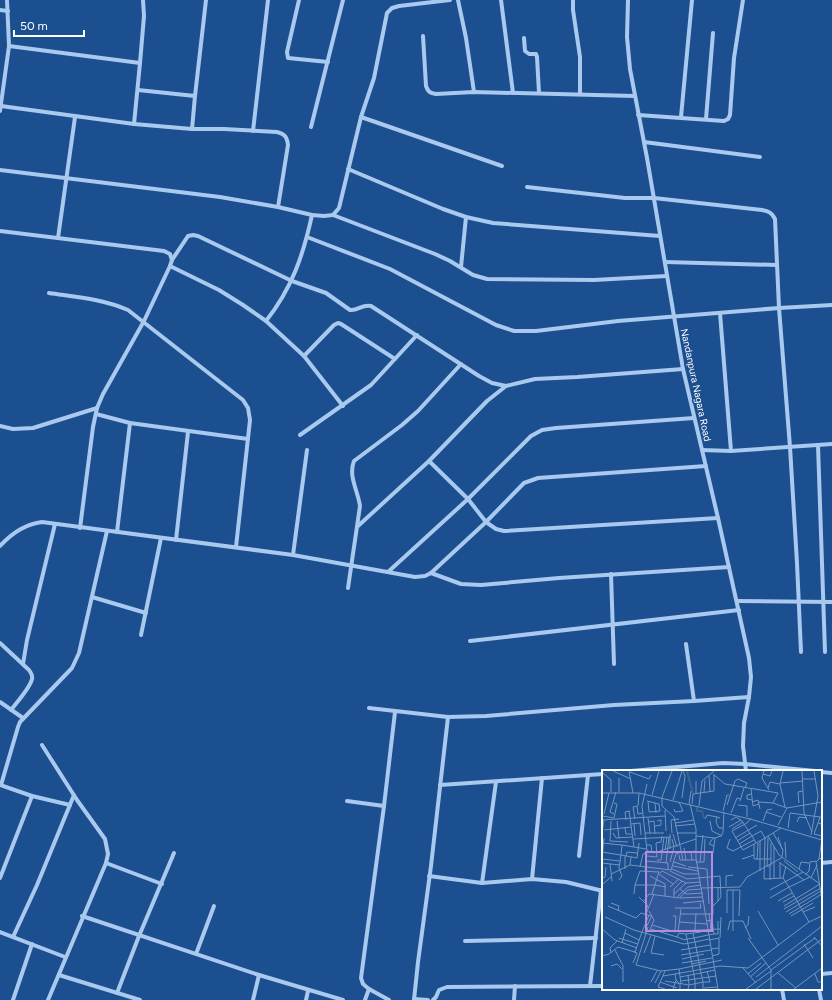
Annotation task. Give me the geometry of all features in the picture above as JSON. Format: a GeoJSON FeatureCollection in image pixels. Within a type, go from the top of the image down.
{"type":"FeatureCollection","features":[{"type":"Feature","properties":{"kind":"street"},"geometry":{"type":"LineString","coordinates":[[0,111],[9,46],[7,0]]}},
{"type":"Feature","properties":{"kind":"street"},"geometry":{"type":"LineString","coordinates":[[134,124],[144,16],[143,0]]}},
{"type":"Feature","properties":{"kind":"street"},"geometry":{"type":"LineString","coordinates":[[192,129],[206,0]]}},
{"type":"Feature","properties":{"kind":"street"},"geometry":{"type":"LineString","coordinates":[[253,131],[268,0]]}},
{"type":"Feature","properties":{"kind":"street"},"geometry":{"type":"LineString","coordinates":[[299,0],[287,52],[288,58],[328,62]]}},
{"type":"Feature","properties":{"kind":"street"},"geometry":{"type":"LineString","coordinates":[[311,127],[344,0]]}},
{"type":"Feature","properties":{"kind":"street"},"geometry":{"type":"LineString","coordinates":[[333,215],[339,208],[361,117],[374,78],[387,13],[392,8],[399,6],[450,0]]}},
{"type":"Feature","properties":{"kind":"street"},"geometry":{"type":"LineString","coordinates":[[458,0],[466,38],[474,92]]}},
{"type":"Feature","properties":{"kind":"street"},"geometry":{"type":"LineString","coordinates":[[501,0],[513,93]]}},
{"type":"Feature","properties":{"kind":"street"},"geometry":{"type":"LineString","coordinates":[[573,0],[573,10],[580,57],[580,94]]}},
{"type":"Feature","properties":{"kind":"street","name":"Nandanpura Nagara Road"},"geometry":{"type":"LineString","coordinates":[[628,0],[627,36],[630,69],[683,369],[749,658],[751,677],[744,723],[743,746],[746,770]]}},
{"type":"Feature","properties":{"kind":"street"},"geometry":{"type":"LineString","coordinates":[[681,117],[692,0]]}},
{"type":"Feature","properties":{"kind":"street"},"geometry":{"type":"LineString","coordinates":[[638,115],[724,121],[728,119],[730,115],[734,58],[743,0]]}},
{"type":"Feature","properties":{"kind":"street"},"geometry":{"type":"LineString","coordinates":[[0,10],[8,11]]}},
{"type":"Feature","properties":{"kind":"street"},"geometry":{"type":"LineString","coordinates":[[706,119],[713,33]]}},
{"type":"Feature","properties":{"kind":"street"},"geometry":{"type":"LineString","coordinates":[[423,36],[426,86],[427,91],[430,93],[474,92],[635,96]]}},
{"type":"Feature","properties":{"kind":"street"},"geometry":{"type":"LineString","coordinates":[[524,38],[525,51],[529,54],[536,54],[539,93]]}},
{"type":"Feature","properties":{"kind":"street"},"geometry":{"type":"LineString","coordinates":[[9,46],[140,63]]}},
{"type":"Feature","properties":{"kind":"street"},"geometry":{"type":"LineString","coordinates":[[138,90],[195,96]]}},
{"type":"Feature","properties":{"kind":"street"},"geometry":{"type":"LineString","coordinates":[[0,106],[134,124],[192,129],[283,133],[287,138],[288,145],[278,207]]}},
{"type":"Feature","properties":{"kind":"street"},"geometry":{"type":"LineString","coordinates":[[58,238],[76,117]]}},
{"type":"Feature","properties":{"kind":"street"},"geometry":{"type":"LineString","coordinates":[[361,117],[502,166]]}},
{"type":"Feature","properties":{"kind":"street"},"geometry":{"type":"LineString","coordinates":[[644,142],[760,157]]}},
{"type":"Feature","properties":{"kind":"street"},"geometry":{"type":"LineString","coordinates":[[348,169],[466,218],[522,226],[660,236]]}},
{"type":"Feature","properties":{"kind":"street"},"geometry":{"type":"LineString","coordinates":[[0,170],[66,179],[157,188],[278,207],[312,215],[333,215],[440,256],[473,275],[487,278],[594,280],[667,276]]}},
{"type":"Feature","properties":{"kind":"street"},"geometry":{"type":"LineString","coordinates":[[527,187],[625,198],[654,198],[769,212],[773,215],[775,219],[778,308],[790,447],[801,652]]}},
{"type":"Feature","properties":{"kind":"street"},"geometry":{"type":"LineString","coordinates":[[266,322],[278,306],[292,281],[307,237],[312,215]]}},
{"type":"Feature","properties":{"kind":"street"},"geometry":{"type":"LineString","coordinates":[[461,267],[466,218]]}},
{"type":"Feature","properties":{"kind":"street"},"geometry":{"type":"LineString","coordinates":[[0,231],[164,251],[170,254],[172,260]]}},
{"type":"Feature","properties":{"kind":"street"},"geometry":{"type":"LineString","coordinates":[[80,528],[97,408],[103,394],[144,321],[172,260],[188,236],[198,236],[292,281],[326,293],[350,310],[354,311],[366,305],[371,306],[479,376],[506,386]]}},
{"type":"Feature","properties":{"kind":"street"},"geometry":{"type":"LineString","coordinates":[[307,237],[390,269],[496,325],[514,331],[536,331],[618,321],[832,305]]}},
{"type":"Feature","properties":{"kind":"street"},"geometry":{"type":"LineString","coordinates":[[665,262],[776,265]]}},
{"type":"Feature","properties":{"kind":"street"},"geometry":{"type":"LineString","coordinates":[[170,266],[219,290],[266,322],[304,356],[343,406]]}},
{"type":"Feature","properties":{"kind":"street"},"geometry":{"type":"LineString","coordinates":[[49,293],[115,304],[128,310],[243,400],[248,408],[250,420],[236,547]]}},
{"type":"Feature","properties":{"kind":"street"},"geometry":{"type":"LineString","coordinates":[[720,313],[731,451]]}},
{"type":"Feature","properties":{"kind":"street"},"geometry":{"type":"LineString","coordinates":[[304,356],[334,325],[338,323],[342,324],[395,359]]}},
{"type":"Feature","properties":{"kind":"street"},"geometry":{"type":"LineString","coordinates":[[300,435],[343,406],[371,384],[416,335]]}},
{"type":"Feature","properties":{"kind":"street"},"geometry":{"type":"LineString","coordinates":[[348,588],[360,506],[359,496],[351,474],[351,467],[354,461],[402,426],[418,411],[461,364]]}},
{"type":"Feature","properties":{"kind":"street"},"geometry":{"type":"LineString","coordinates":[[358,526],[429,461],[487,401],[506,386],[535,379],[683,369]]}},
{"type":"Feature","properties":{"kind":"street"},"geometry":{"type":"LineString","coordinates":[[0,426],[13,429],[33,428],[97,408]]}},
{"type":"Feature","properties":{"kind":"street"},"geometry":{"type":"LineString","coordinates":[[96,414],[130,423],[248,439]]}},
{"type":"Feature","properties":{"kind":"street"},"geometry":{"type":"LineString","coordinates":[[388,572],[468,499],[531,436],[542,430],[694,418]]}},
{"type":"Feature","properties":{"kind":"street"},"geometry":{"type":"LineString","coordinates":[[117,532],[130,423]]}},
{"type":"Feature","properties":{"kind":"street"},"geometry":{"type":"LineString","coordinates":[[176,540],[188,432]]}},
{"type":"Feature","properties":{"kind":"street"},"geometry":{"type":"LineString","coordinates":[[702,450],[731,451],[832,444]]}},
{"type":"Feature","properties":{"kind":"street"},"geometry":{"type":"LineString","coordinates":[[818,445],[825,652]]}},
{"type":"Feature","properties":{"kind":"street"},"geometry":{"type":"LineString","coordinates":[[293,555],[307,450]]}},
{"type":"Feature","properties":{"kind":"street"},"geometry":{"type":"LineString","coordinates":[[429,461],[468,499],[486,522],[496,529],[511,531],[718,518]]}},
{"type":"Feature","properties":{"kind":"street"},"geometry":{"type":"LineString","coordinates":[[0,546],[18,530],[42,522],[293,555],[415,577],[425,576],[431,573],[486,522],[524,483],[538,478],[706,466]]}},
{"type":"Feature","properties":{"kind":"street"},"geometry":{"type":"LineString","coordinates":[[23,664],[27,640],[55,524]]}},
{"type":"Feature","properties":{"kind":"street"},"geometry":{"type":"LineString","coordinates":[[70,805],[32,796],[0,785],[18,726],[23,718],[72,668],[76,661],[107,531]]}},
{"type":"Feature","properties":{"kind":"street"},"geometry":{"type":"LineString","coordinates":[[141,635],[161,538]]}},
{"type":"Feature","properties":{"kind":"street"},"geometry":{"type":"LineString","coordinates":[[431,573],[461,584],[481,585],[611,574],[729,567]]}},
{"type":"Feature","properties":{"kind":"street"},"geometry":{"type":"LineString","coordinates":[[611,574],[614,664]]}},
{"type":"Feature","properties":{"kind":"street"},"geometry":{"type":"LineString","coordinates":[[92,597],[146,613]]}},
{"type":"Feature","properties":{"kind":"street"},"geometry":{"type":"LineString","coordinates":[[737,601],[799,600],[832,602]]}},
{"type":"Feature","properties":{"kind":"street"},"geometry":{"type":"LineString","coordinates":[[470,641],[739,610]]}},
{"type":"Feature","properties":{"kind":"street"},"geometry":{"type":"LineString","coordinates":[[0,643],[32,674],[30,683],[12,710]]}},
{"type":"Feature","properties":{"kind":"street"},"geometry":{"type":"LineString","coordinates":[[686,644],[694,701]]}},
{"type":"Feature","properties":{"kind":"street"},"geometry":{"type":"LineString","coordinates":[[369,708],[448,717],[486,716],[749,697]]}},
{"type":"Feature","properties":{"kind":"street"},"geometry":{"type":"LineString","coordinates":[[0,702],[23,718]]}},
{"type":"Feature","properties":{"kind":"street"},"geometry":{"type":"LineString","coordinates":[[389,1000],[362,984],[361,978],[395,712]]}},
{"type":"Feature","properties":{"kind":"street"},"geometry":{"type":"LineString","coordinates":[[428,1000],[414,999],[448,717]]}},
{"type":"Feature","properties":{"kind":"street"},"geometry":{"type":"LineString","coordinates":[[42,745],[74,795],[106,839],[108,854],[106,863],[82,916],[48,1000]]}},
{"type":"Feature","properties":{"kind":"street"},"geometry":{"type":"LineString","coordinates":[[660,770],[681,769],[723,763],[795,770]]}},
{"type":"Feature","properties":{"kind":"street"},"geometry":{"type":"LineString","coordinates":[[822,772],[832,773]]}},
{"type":"Feature","properties":{"kind":"street"},"geometry":{"type":"LineString","coordinates":[[440,785],[602,774]]}},
{"type":"Feature","properties":{"kind":"street"},"geometry":{"type":"LineString","coordinates":[[579,856],[588,775]]}},
{"type":"Feature","properties":{"kind":"street"},"geometry":{"type":"LineString","coordinates":[[532,879],[542,778]]}},
{"type":"Feature","properties":{"kind":"street"},"geometry":{"type":"LineString","coordinates":[[482,883],[496,782]]}},
{"type":"Feature","properties":{"kind":"street"},"geometry":{"type":"LineString","coordinates":[[13,937],[37,885],[74,795]]}},
{"type":"Feature","properties":{"kind":"street"},"geometry":{"type":"LineString","coordinates":[[0,878],[32,796]]}},
{"type":"Feature","properties":{"kind":"street"},"geometry":{"type":"LineString","coordinates":[[347,801],[384,806]]}},
{"type":"Feature","properties":{"kind":"street"},"geometry":{"type":"LineString","coordinates":[[117,993],[174,853]]}},
{"type":"Feature","properties":{"kind":"street"},"geometry":{"type":"LineString","coordinates":[[822,864],[832,862]]}},
{"type":"Feature","properties":{"kind":"street"},"geometry":{"type":"LineString","coordinates":[[106,863],[162,884]]}},
{"type":"Feature","properties":{"kind":"street"},"geometry":{"type":"LineString","coordinates":[[429,876],[482,883],[532,879],[566,882],[602,890],[590,986]]}},
{"type":"Feature","properties":{"kind":"street"},"geometry":{"type":"LineString","coordinates":[[196,954],[214,906]]}},
{"type":"Feature","properties":{"kind":"street"},"geometry":{"type":"LineString","coordinates":[[82,916],[308,991],[343,1000]]}},
{"type":"Feature","properties":{"kind":"street"},"geometry":{"type":"LineString","coordinates":[[0,932],[65,957]]}},
{"type":"Feature","properties":{"kind":"street"},"geometry":{"type":"LineString","coordinates":[[465,941],[596,938]]}},
{"type":"Feature","properties":{"kind":"street"},"geometry":{"type":"LineString","coordinates":[[13,1000],[32,944]]}},
{"type":"Feature","properties":{"kind":"street"},"geometry":{"type":"LineString","coordinates":[[822,974],[832,973]]}},
{"type":"Feature","properties":{"kind":"street"},"geometry":{"type":"LineString","coordinates":[[59,974],[140,1000]]}},
{"type":"Feature","properties":{"kind":"street"},"geometry":{"type":"LineString","coordinates":[[253,1000],[259,975]]}},
{"type":"Feature","properties":{"kind":"street"},"geometry":{"type":"LineString","coordinates":[[514,1000],[515,986]]}},
{"type":"Feature","properties":{"kind":"street"},"geometry":{"type":"LineString","coordinates":[[433,1000],[442,988],[602,986]]}},
{"type":"Feature","properties":{"kind":"street"},"geometry":{"type":"LineString","coordinates":[[365,1000],[369,989]]}},
{"type":"Feature","properties":{"kind":"street"},"geometry":{"type":"LineString","coordinates":[[782,990],[784,1000]]}},
{"type":"Feature","properties":{"kind":"street"},"geometry":{"type":"LineString","coordinates":[[820,990],[821,1000]]}},
{"type":"Feature","properties":{"kind":"street"},"geometry":{"type":"LineString","coordinates":[[306,1000],[308,991]]}}]}
